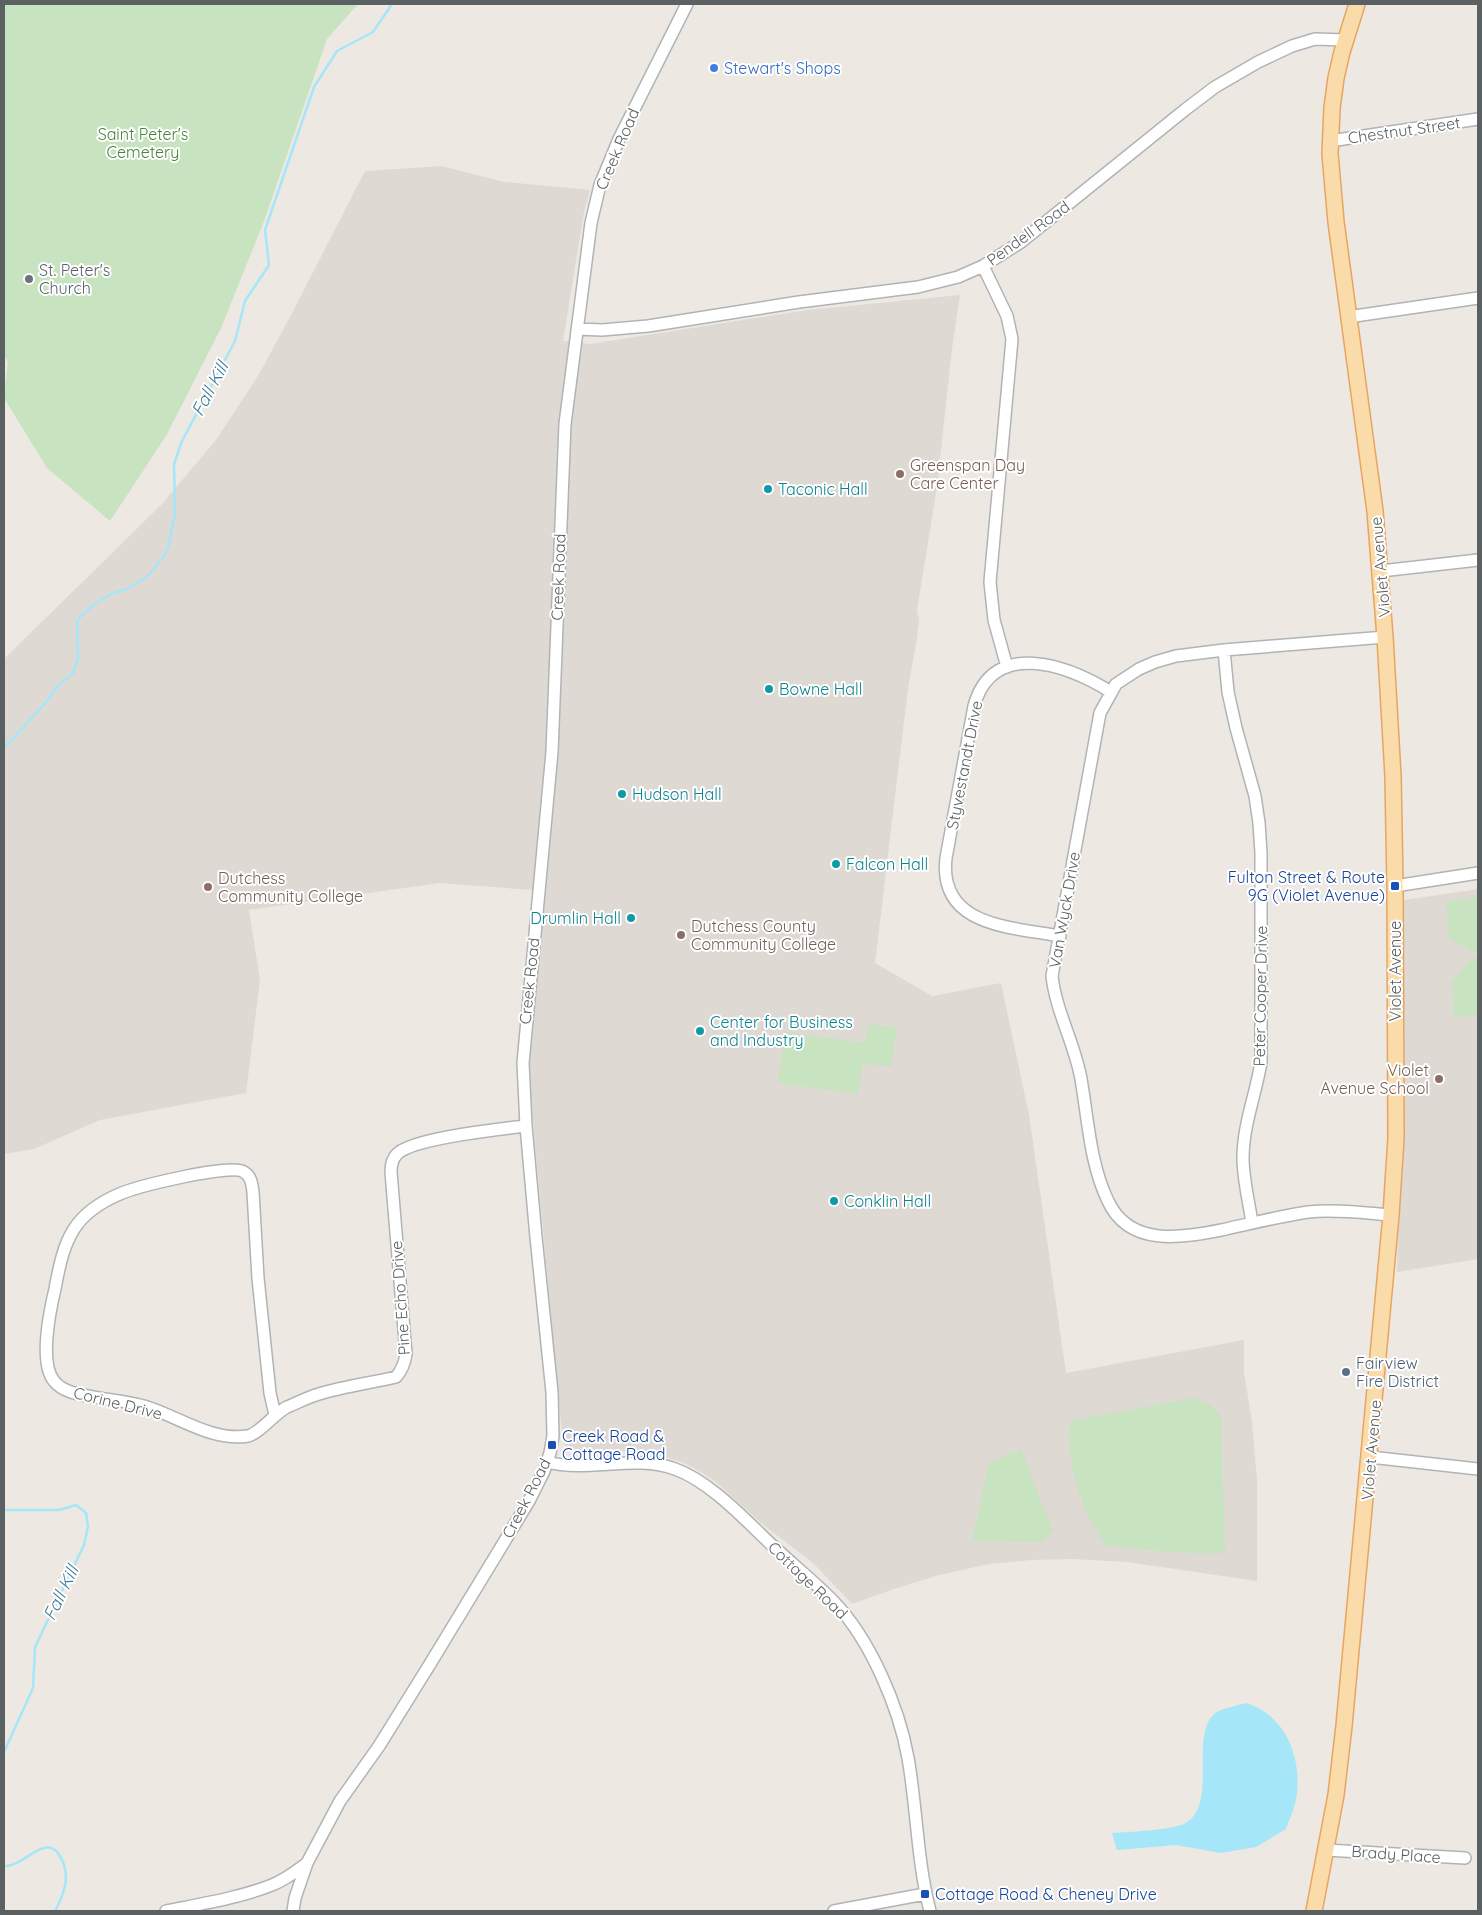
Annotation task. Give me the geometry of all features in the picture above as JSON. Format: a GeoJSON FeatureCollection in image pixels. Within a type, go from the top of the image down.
{"type":"FeatureCollection","features":[{"type":"Feature","properties":{"kind":"main road","name":"Violet Avenue"},"geometry":{"type":"LineString","coordinates":[[1314,1911],[1336,1795],[1344,1726],[1370,1456],[1396,1138],[1393,776],[1381,571],[1375,511],[1334,204],[1330,141],[1334,90],[1345,40],[1357,4]]}},
{"type":"Feature","properties":{"kind":"street","name":"Creek Road"},"geometry":{"type":"LineString","coordinates":[[293,1911],[295,1898],[307,1863],[340,1801],[398,1717],[518,1518],[548,1462],[553,1436],[552,1399],[526,1126],[523,1046],[552,758],[562,453],[591,223],[604,174],[619,139],[687,4]]}},
{"type":"Feature","properties":{"kind":"street","name":"Pendell Road"},"geometry":{"type":"LineString","coordinates":[[577,329],[631,328],[947,281],[983,266],[1035,232],[1215,87],[1251,66],[1292,46],[1315,39],[1345,40]]}},
{"type":"Feature","properties":{"kind":"street","name":"Chestnut Street"},"geometry":{"type":"LineString","coordinates":[[1330,141],[1478,120]]}},
{"type":"Feature","properties":{"kind":"street"},"geometry":{"type":"LineString","coordinates":[[983,266],[1007,316],[1012,339],[990,582],[994,620],[1007,667],[1024,662],[1053,666],[1089,679],[1111,692]]}},
{"type":"Feature","properties":{"kind":"street"},"geometry":{"type":"LineString","coordinates":[[1348,317],[1478,298]]}},
{"type":"Feature","properties":{"kind":"street"},"geometry":{"type":"LineString","coordinates":[[1381,571],[1478,560]]}},
{"type":"Feature","properties":{"kind":"street","name":"Van Wyck Drive"},"geometry":{"type":"LineString","coordinates":[[1385,637],[1224,650],[1176,656],[1139,669],[1116,684],[1100,713],[1052,976],[1054,989],[1080,1074],[1095,1164],[1108,1202],[1118,1216],[1130,1226],[1156,1236],[1188,1236],[1307,1212],[1329,1210],[1391,1215]]}},
{"type":"Feature","properties":{"kind":"street","name":"Peter Cooper Drive"},"geometry":{"type":"LineString","coordinates":[[1224,650],[1228,692],[1255,796],[1259,823],[1261,1062],[1248,1116],[1243,1156],[1252,1223]]}},
{"type":"Feature","properties":{"kind":"street","name":"Styvestandt Drive"},"geometry":{"type":"LineString","coordinates":[[1007,667],[984,684],[979,690],[974,706],[946,858],[947,881],[958,903],[975,918],[994,924],[1060,936]]}},
{"type":"Feature","properties":{"kind":"street"},"geometry":{"type":"LineString","coordinates":[[1395,886],[1478,873]]}},
{"type":"Feature","properties":{"kind":"street","name":"Pine Echo Drive"},"geometry":{"type":"LineString","coordinates":[[275,1415],[318,1394],[396,1377],[400,1373],[406,1354],[391,1172],[394,1158],[398,1153],[411,1146],[459,1135],[526,1126]]}},
{"type":"Feature","properties":{"kind":"street","name":"Corine Drive"},"geometry":{"type":"LineString","coordinates":[[238,1169],[250,1178],[253,1192],[260,1297],[270,1393],[275,1415],[251,1435],[230,1438],[144,1406],[77,1394],[63,1388],[54,1381],[48,1368],[47,1348],[53,1298],[60,1264],[70,1233],[93,1208],[106,1200],[126,1192],[216,1171],[238,1169]]}},
{"type":"Feature","properties":{"kind":"street"},"geometry":{"type":"LineString","coordinates":[[1370,1456],[1478,1469]]}},
{"type":"Feature","properties":{"kind":"street","name":"Cottage Road"},"geometry":{"type":"LineString","coordinates":[[548,1462],[571,1465],[655,1464],[673,1468],[689,1476],[712,1491],[735,1511],[823,1591],[843,1612],[857,1629],[873,1658],[901,1729],[908,1757],[917,1841],[925,1894],[930,1911]]}},
{"type":"Feature","properties":{"kind":"street","name":"Brady Place"},"geometry":{"type":"LineString","coordinates":[[1326,1850],[1465,1858]]}},
{"type":"Feature","properties":{"kind":"street"},"geometry":{"type":"LineString","coordinates":[[166,1911],[206,1903],[273,1885],[307,1863]]}},
{"type":"Feature","properties":{"kind":"street"},"geometry":{"type":"LineString","coordinates":[[834,1911],[925,1894]]}},
{"type":"Feature","properties":{"kind":"shaded area","name":"Dutchess Community College"},"geometry":{"type":"Polygon","coordinates":[[[442,166],[504,182],[590,190],[584,212],[563,341],[590,344],[808,310],[960,295],[952,349],[937,487],[917,610],[919,621],[908,688],[875,963],[932,996],[1001,983],[1029,1115],[1066,1373],[1244,1340],[1244,1372],[1252,1422],[1257,1481],[1257,1581],[1127,1562],[1072,1559],[1032,1560],[989,1564],[939,1575],[852,1604],[813,1563],[761,1523],[716,1482],[701,1472],[682,1462],[646,1452],[625,1451],[580,1455],[572,1452],[565,1446],[561,1424],[530,1091],[530,1044],[545,891],[440,883],[249,910],[260,980],[246,1093],[100,1120],[34,1149],[4,1154],[4,659],[163,503],[216,440],[258,376],[365,171],[442,166]]]}},
{"type":"Feature","properties":{"kind":"shaded area","name":"Violet Avenue School"},"geometry":{"type":"Polygon","coordinates":[[[1478,889],[1478,1259],[1397,1272],[1404,900],[1478,889]]]}},
{"type":"Feature","properties":{"kind":"green space","name":"Saint Peter's Cemetery"},"geometry":{"type":"Polygon","coordinates":[[[4,4],[358,4],[327,39],[264,221],[221,328],[166,436],[110,521],[47,468],[4,398],[8,362],[4,355],[4,4]]]}},
{"type":"Feature","properties":{"kind":"green space"},"geometry":{"type":"Polygon","coordinates":[[[1478,897],[1478,951],[1472,952],[1449,938],[1446,902],[1478,897]]]}},
{"type":"Feature","properties":{"kind":"green space"},"geometry":{"type":"Polygon","coordinates":[[[1473,958],[1478,958],[1478,1015],[1454,1017],[1452,981],[1473,958]]]}},
{"type":"Feature","properties":{"kind":"green space"},"geometry":{"type":"Polygon","coordinates":[[[868,1024],[897,1028],[891,1067],[863,1063],[858,1094],[778,1083],[785,1032],[865,1043],[868,1024]]]}},
{"type":"Feature","properties":{"kind":"green space"},"geometry":{"type":"Polygon","coordinates":[[[1193,1398],[1210,1404],[1221,1417],[1225,1553],[1165,1552],[1105,1545],[1086,1511],[1075,1479],[1070,1454],[1070,1421],[1193,1398]]]}},
{"type":"Feature","properties":{"kind":"green space"},"geometry":{"type":"Polygon","coordinates":[[[1021,1449],[1053,1531],[1042,1542],[972,1541],[989,1463],[1021,1449]]]}},
{"type":"Feature","properties":{"kind":"water"},"geometry":{"type":"Polygon","coordinates":[[[1246,1703],[1260,1709],[1271,1717],[1288,1738],[1293,1751],[1298,1779],[1297,1793],[1286,1829],[1256,1847],[1221,1853],[1176,1845],[1117,1850],[1112,1833],[1170,1828],[1184,1824],[1194,1815],[1200,1803],[1204,1739],[1207,1725],[1217,1712],[1246,1703]]]}},
{"type":"Feature","properties":{"kind":"waterway","name":"Fall Kill"},"geometry":{"type":"LineString","coordinates":[[4,748],[42,707],[57,687],[73,673],[78,658],[77,623],[80,617],[93,605],[111,594],[127,589],[148,576],[164,556],[169,544],[175,513],[174,464],[182,441],[235,341],[245,301],[269,265],[265,230],[314,87],[337,51],[373,32],[392,4]]}},
{"type":"Feature","properties":{"kind":"waterway","name":"Fall Kill"},"geometry":{"type":"LineString","coordinates":[[4,1510],[59,1510],[76,1505],[86,1513],[88,1526],[84,1545],[35,1647],[33,1688],[4,1752]]}},
{"type":"Feature","properties":{"kind":"waterway","name":"Fall Kill"},"geometry":{"type":"LineString","coordinates":[[4,1866],[12,1865],[43,1848],[50,1848],[57,1852],[65,1868],[66,1881],[61,1899],[55,1911]]}},
{"type":"Feature","properties":{"kind":"place","name":"Stewart's Shops"},"geometry":{"type":"Point","coordinates":[714,68]}},
{"type":"Feature","properties":{"kind":"place","name":"St. Peter's Church"},"geometry":{"type":"Point","coordinates":[29,279]}},
{"type":"Feature","properties":{"kind":"place","name":"Greenspan Day Care Center"},"geometry":{"type":"Point","coordinates":[900,474]}},
{"type":"Feature","properties":{"kind":"place","name":"Taconic Hall"},"geometry":{"type":"Point","coordinates":[768,489]}},
{"type":"Feature","properties":{"kind":"place","name":"Bowne Hall"},"geometry":{"type":"Point","coordinates":[769,689]}},
{"type":"Feature","properties":{"kind":"place","name":"Hudson Hall"},"geometry":{"type":"Point","coordinates":[622,794]}},
{"type":"Feature","properties":{"kind":"place","name":"Falcon Hall"},"geometry":{"type":"Point","coordinates":[836,864]}},
{"type":"Feature","properties":{"kind":"place","name":"Fulton Street & Route 9G (Violet Avenue)"},"geometry":{"type":"Point","coordinates":[1395,886]}},
{"type":"Feature","properties":{"kind":"place","name":"Dutchess Community College"},"geometry":{"type":"Point","coordinates":[208,887]}},
{"type":"Feature","properties":{"kind":"place","name":"Drumlin Hall"},"geometry":{"type":"Point","coordinates":[631,918]}},
{"type":"Feature","properties":{"kind":"place","name":"Dutchess County Community College"},"geometry":{"type":"Point","coordinates":[681,935]}},
{"type":"Feature","properties":{"kind":"place","name":"Center for Business and Industry"},"geometry":{"type":"Point","coordinates":[700,1031]}},
{"type":"Feature","properties":{"kind":"place","name":"Violet Avenue School"},"geometry":{"type":"Point","coordinates":[1439,1079]}},
{"type":"Feature","properties":{"kind":"place","name":"Conklin Hall"},"geometry":{"type":"Point","coordinates":[834,1201]}},
{"type":"Feature","properties":{"kind":"place","name":"Fairview Fire District"},"geometry":{"type":"Point","coordinates":[1346,1372]}},
{"type":"Feature","properties":{"kind":"place","name":"Creek Road & Cottage Road"},"geometry":{"type":"Point","coordinates":[552,1445]}},
{"type":"Feature","properties":{"kind":"place","name":"Cottage Road & Cheney Drive"},"geometry":{"type":"Point","coordinates":[925,1894]}}]}
